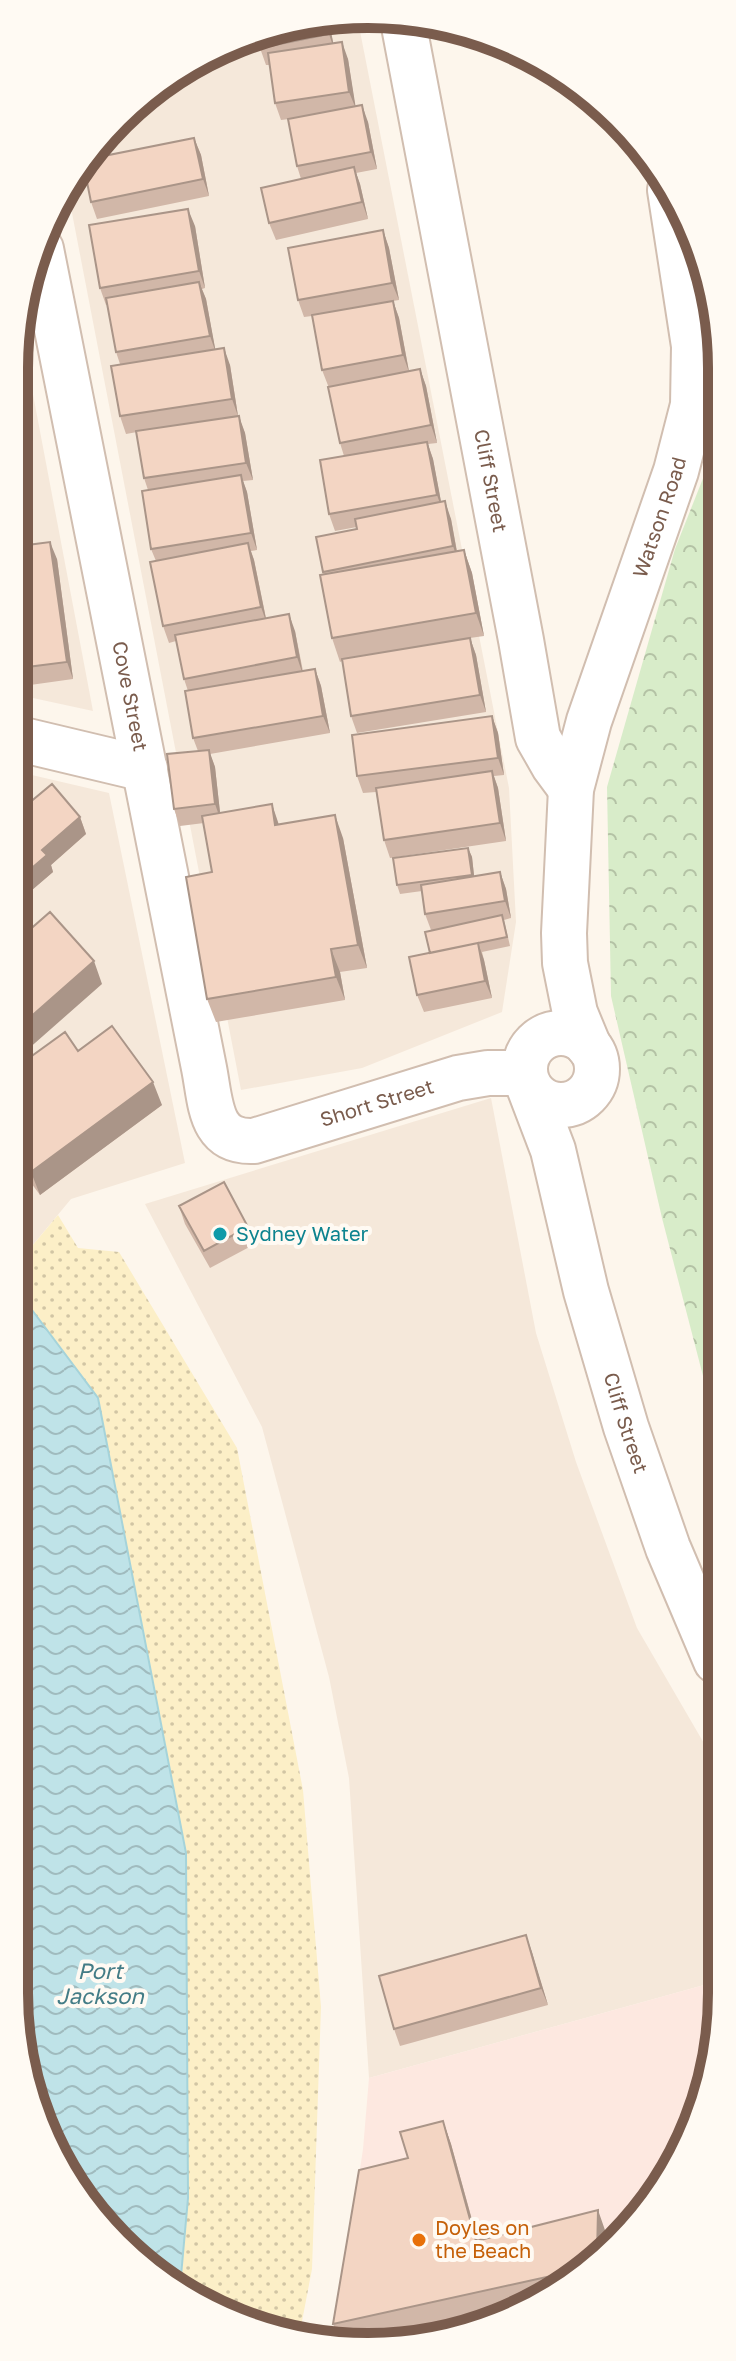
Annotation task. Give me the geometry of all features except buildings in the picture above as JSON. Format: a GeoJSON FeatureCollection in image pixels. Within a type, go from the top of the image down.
{"type":"FeatureCollection","features":[{"type":"Feature","properties":{"kind":"street","name":"Cliff Street"},"geometry":{"type":"LineString","coordinates":[[405,30],[535,729],[546,755],[571,789]]}},
{"type":"Feature","properties":{"kind":"street","name":"Watson Road"},"geometry":{"type":"LineString","coordinates":[[571,789],[589,721],[676,471],[693,405],[694,346],[675,222]]}},
{"type":"Feature","properties":{"kind":"street","name":"Cove Street"},"geometry":{"type":"LineString","coordinates":[[44,265],[211,1107],[220,1131],[230,1139]]}},
{"type":"Feature","properties":{"kind":"street"},"geometry":{"type":"LineString","coordinates":[[28,741],[145,769]]}},
{"type":"Feature","properties":{"kind":"street"},"geometry":{"type":"LineString","coordinates":[[571,789],[564,933],[569,987],[575,1013],[589,1047]]}},
{"type":"Feature","properties":{"kind":"street"},"geometry":{"type":"LineString","coordinates":[[564,933],[532,1066],[540,1099],[559,1106],[576,1103],[586,1096]]}},
{"type":"Feature","properties":{"kind":"street","name":"Short Street"},"geometry":{"type":"LineString","coordinates":[[230,1139],[254,1141],[458,1078],[532,1066],[563,1033],[581,1039],[589,1047]]}},
{"type":"Feature","properties":{"kind":"street","name":"Cliff Street"},"geometry":{"type":"LineString","coordinates":[[561,1177],[568,1134],[597,1077],[596,1060],[589,1047]]}},
{"type":"Feature","properties":{"kind":"street","name":"Cliff Street"},"geometry":{"type":"LineString","coordinates":[[532,1066],[605,1362],[668,1548],[708,1642]]}},
{"type":"Feature","properties":{"kind":"shaded area"},"geometry":{"type":"Polygon","coordinates":[[[359,28],[509,788],[516,922],[502,1012],[362,1068],[241,1090],[70,205],[85,179],[112,144],[144,112],[179,85],[218,63],[259,46],[324,31],[359,28]]]}},
{"type":"Feature","properties":{"kind":"shaded area"},"geometry":{"type":"Polygon","coordinates":[[[28,368],[93,711],[28,697],[28,368]]]}},
{"type":"Feature","properties":{"kind":"shaded area"},"geometry":{"type":"Polygon","coordinates":[[[28,774],[109,793],[185,1163],[71,1199],[28,1251],[28,774]]]}},
{"type":"Feature","properties":{"kind":"shaded area"},"geometry":{"type":"Polygon","coordinates":[[[491,1098],[536,1333],[576,1462],[637,1628],[708,1750],[708,1984],[369,2078],[349,1778],[329,1677],[262,1427],[145,1204],[491,1098]]]}},
{"type":"Feature","properties":{"kind":"shaded area"},"geometry":{"type":"Polygon","coordinates":[[[708,1984],[705,2037],[690,2102],[673,2143],[638,2200],[592,2249],[557,2276],[498,2307],[456,2321],[390,2332],[336,2331],[363,2149],[369,2078],[708,1984]]]}},
{"type":"Feature","properties":{"kind":"green space"},"geometry":{"type":"Polygon","coordinates":[[[708,466],[708,1395],[662,1218],[611,996],[607,787],[675,549],[708,466]]]}},
{"type":"Feature","properties":{"kind":"sand"},"geometry":{"type":"Polygon","coordinates":[[[58,1215],[78,1248],[119,1252],[237,1448],[303,1790],[321,2007],[312,2269],[301,2326],[238,2307],[178,2275],[188,2198],[186,1853],[98,1398],[28,1305],[28,1251],[58,1215]]]}},
{"type":"Feature","properties":{"kind":"water","name":"Port Jackson"},"geometry":{"type":"Polygon","coordinates":[[[28,1305],[98,1398],[186,1853],[188,2198],[181,2277],[144,2249],[112,2217],[85,2182],[63,2143],[46,2102],[31,2037],[28,1993],[28,1305]]]}},
{"type":"Feature","properties":{"kind":"place","name":"Sydney Water"},"geometry":{"type":"Point","coordinates":[220,1234]}},
{"type":"Feature","properties":{"kind":"place","name":"Doyles on the Beach"},"geometry":{"type":"Point","coordinates":[419,2240]}}]}
